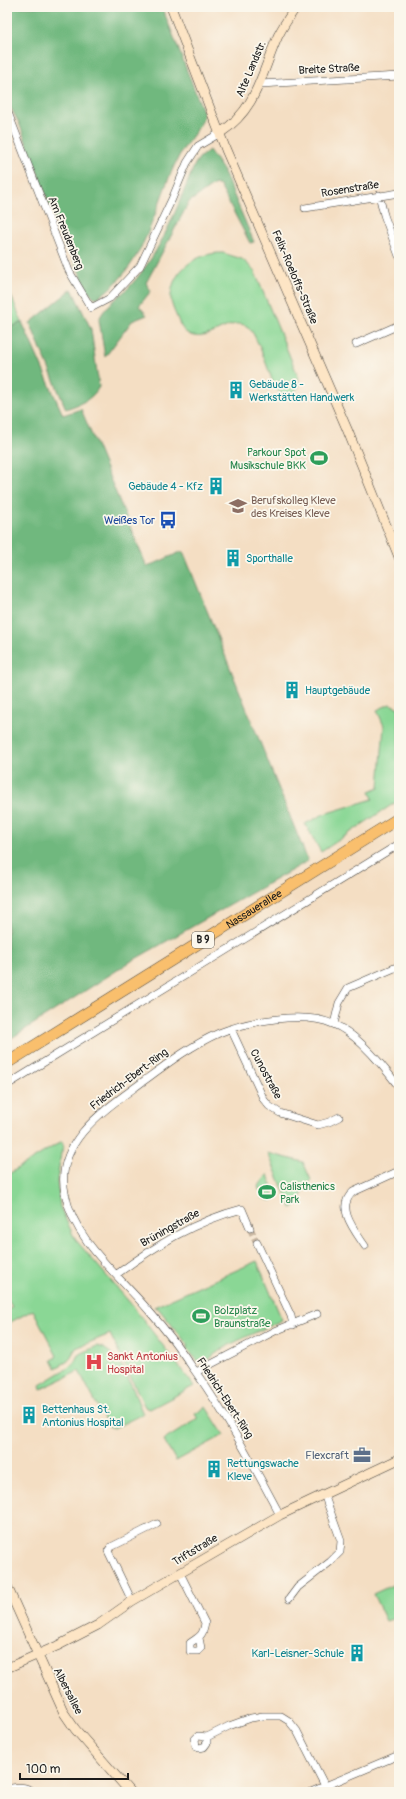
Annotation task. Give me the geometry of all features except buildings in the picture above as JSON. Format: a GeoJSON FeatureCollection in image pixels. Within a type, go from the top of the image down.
{"type":"FeatureCollection","features":[{"type":"Feature","properties":{"kind":"main road","name":"Nassauerallee"},"geometry":{"type":"LineString","coordinates":[[7,1063],[399,818]]}},
{"type":"Feature","properties":{"kind":"street","name":"Felix-Roeloffs-Straße"},"geometry":{"type":"LineString","coordinates":[[171,7],[220,133],[344,422],[399,557]]}},
{"type":"Feature","properties":{"kind":"street","name":"Alte Landstr."},"geometry":{"type":"LineString","coordinates":[[220,133],[243,113],[260,84],[278,36],[296,7]]}},
{"type":"Feature","properties":{"kind":"street","name":"Breite Straße"},"geometry":{"type":"LineString","coordinates":[[260,84],[399,76]]}},
{"type":"Feature","properties":{"kind":"street","name":"Am Freudenberg"},"geometry":{"type":"LineString","coordinates":[[7,110],[68,271],[91,308],[110,298],[140,266],[172,199],[187,163],[198,146],[220,133]]}},
{"type":"Feature","properties":{"kind":"street","name":"Rosenstraße"},"geometry":{"type":"LineString","coordinates":[[305,208],[399,193]]}},
{"type":"Feature","properties":{"kind":"street"},"geometry":{"type":"LineString","coordinates":[[379,196],[384,215],[399,256]]}},
{"type":"Feature","properties":{"kind":"street"},"geometry":{"type":"LineString","coordinates":[[356,344],[399,325]]}},
{"type":"Feature","properties":{"kind":"street","name":"Nassauerallee"},"geometry":{"type":"LineString","coordinates":[[7,1085],[399,844]]}},
{"type":"Feature","properties":{"kind":"street"},"geometry":{"type":"LineString","coordinates":[[334,1024],[339,1003],[348,988],[399,966]]}},
{"type":"Feature","properties":{"kind":"street","name":"Friedrich-Ebert-Ring"},"geometry":{"type":"LineString","coordinates":[[280,1515],[245,1450],[196,1372],[150,1311],[82,1234],[71,1215],[64,1192],[64,1177],[68,1158],[84,1129],[99,1114],[160,1068],[200,1043],[231,1029],[268,1020],[291,1018],[315,1020],[334,1024],[352,1036],[371,1052],[399,1087]]}},
{"type":"Feature","properties":{"kind":"street","name":"Cunostraße"},"geometry":{"type":"LineString","coordinates":[[231,1029],[264,1100],[269,1106],[280,1113],[318,1125],[339,1117]]}},
{"type":"Feature","properties":{"kind":"street"},"geometry":{"type":"LineString","coordinates":[[364,1246],[348,1219],[345,1206],[347,1197],[353,1192],[399,1172]]}},
{"type":"Feature","properties":{"kind":"street","name":"Brüningstraße"},"geometry":{"type":"LineString","coordinates":[[117,1274],[152,1250],[201,1222],[242,1209],[250,1228]]}},
{"type":"Feature","properties":{"kind":"street"},"geometry":{"type":"LineString","coordinates":[[257,1243],[291,1316],[293,1325]]}},
{"type":"Feature","properties":{"kind":"street"},"geometry":{"type":"LineString","coordinates":[[196,1372],[248,1344],[317,1314]]}},
{"type":"Feature","properties":{"kind":"street","name":"Triftstraße"},"geometry":{"type":"LineString","coordinates":[[7,1668],[38,1655],[98,1625],[132,1600],[280,1515],[399,1459]]}},
{"type":"Feature","properties":{"kind":"street"},"geometry":{"type":"LineString","coordinates":[[289,1599],[298,1587],[330,1562],[340,1552],[341,1541],[324,1494]]}},
{"type":"Feature","properties":{"kind":"street"},"geometry":{"type":"LineString","coordinates":[[132,1600],[108,1551],[111,1546],[157,1524]]}},
{"type":"Feature","properties":{"kind":"street"},"geometry":{"type":"LineString","coordinates":[[180,1573],[205,1622],[204,1630],[199,1638]]}},
{"type":"Feature","properties":{"kind":"street","name":"Albersallee"},"geometry":{"type":"LineString","coordinates":[[7,1586],[51,1687],[71,1724],[130,1792]]}},
{"type":"Feature","properties":{"kind":"street"},"geometry":{"type":"LineString","coordinates":[[207,1737],[229,1726],[251,1718],[281,1716],[289,1721],[297,1731],[325,1786]]}},
{"type":"Feature","properties":{"kind":"street"},"geometry":{"type":"LineString","coordinates":[[311,1792],[399,1755]]}},
{"type":"Feature","properties":{"kind":"street"},"geometry":{"type":"LineString","coordinates":[[7,1790],[19,1787],[30,1789],[32,1792]]}},
{"type":"Feature","properties":{"kind":"green space"},"geometry":{"type":"Polygon","coordinates":[[[7,7],[162,7],[204,114],[200,125],[178,158],[147,234],[138,252],[128,269],[114,285],[97,298],[92,296],[88,291],[57,224],[19,123],[7,101],[7,7]]]}},
{"type":"Feature","properties":{"kind":"green space"},"geometry":{"type":"Polygon","coordinates":[[[209,150],[223,170],[254,242],[250,243],[220,186],[215,184],[189,202],[146,283],[151,291],[139,306],[147,315],[132,321],[105,357],[99,320],[101,315],[108,306],[131,285],[152,258],[168,227],[195,164],[199,158],[209,150]]]}},
{"type":"Feature","properties":{"kind":"green space"},"geometry":{"type":"Polygon","coordinates":[[[223,253],[242,259],[254,270],[298,376],[299,386],[292,394],[282,394],[275,388],[259,346],[252,331],[248,327],[241,324],[234,324],[210,334],[195,336],[187,333],[180,325],[171,301],[172,290],[180,272],[186,265],[204,256],[223,253]]]}},
{"type":"Feature","properties":{"kind":"green space"},"geometry":{"type":"Polygon","coordinates":[[[7,286],[22,322],[7,329],[7,286]]]}},
{"type":"Feature","properties":{"kind":"green space"},"geometry":{"type":"Polygon","coordinates":[[[72,289],[91,329],[99,387],[88,399],[80,404],[66,409],[30,323],[72,289]]]}},
{"type":"Feature","properties":{"kind":"green space"},"geometry":{"type":"Polygon","coordinates":[[[22,322],[63,415],[81,409],[147,567],[183,551],[308,861],[130,962],[7,1041],[7,329],[22,322]]]}},
{"type":"Feature","properties":{"kind":"green space"},"geometry":{"type":"Polygon","coordinates":[[[390,704],[399,708],[399,800],[321,852],[305,824],[324,814],[373,799],[370,791],[379,787],[384,726],[377,710],[390,704]]]}},
{"type":"Feature","properties":{"kind":"green space"},"geometry":{"type":"Polygon","coordinates":[[[62,1141],[64,1147],[61,1153],[57,1181],[60,1207],[75,1239],[131,1304],[194,1386],[150,1409],[145,1407],[110,1334],[76,1348],[68,1361],[56,1368],[52,1360],[57,1356],[33,1310],[7,1324],[7,1310],[12,1307],[7,1298],[7,1175],[62,1141]]]}},
{"type":"Feature","properties":{"kind":"green space"},"geometry":{"type":"Polygon","coordinates":[[[268,1153],[303,1162],[311,1180],[294,1207],[291,1208],[268,1153]]]}},
{"type":"Feature","properties":{"kind":"green space","name":"Calisthenics Park"},"geometry":{"type":"Polygon","coordinates":[[[268,1174],[275,1198],[271,1201],[263,1198],[258,1187],[268,1174]]]}},
{"type":"Feature","properties":{"kind":"green space","name":"Bolzplatz Braunstraße"},"geometry":{"type":"Polygon","coordinates":[[[257,1261],[282,1320],[231,1344],[207,1361],[198,1361],[187,1349],[187,1344],[158,1308],[154,1307],[257,1261]]]}},
{"type":"Feature","properties":{"kind":"green space"},"geometry":{"type":"Polygon","coordinates":[[[97,1346],[114,1356],[121,1364],[143,1414],[114,1428],[108,1426],[79,1371],[41,1389],[40,1385],[73,1365],[78,1355],[97,1346]]]}},
{"type":"Feature","properties":{"kind":"green space"},"geometry":{"type":"Polygon","coordinates":[[[206,1407],[224,1435],[176,1461],[164,1440],[198,1419],[195,1414],[206,1407]]]}},
{"type":"Feature","properties":{"kind":"green space"},"geometry":{"type":"Polygon","coordinates":[[[399,1582],[399,1617],[386,1621],[373,1594],[399,1582]]]}},
{"type":"Feature","properties":{"kind":"tunnel"},"geometry":{"type":"LineString","coordinates":[[250,1228],[257,1243]]}},
{"type":"Feature","properties":{"kind":"place","name":"Gebäude 8 - Werkstätten Handwerk"},"geometry":{"type":"Point","coordinates":[236,390]}},
{"type":"Feature","properties":{"kind":"place","name":"Parkour Spot Musikschule BKK"},"geometry":{"type":"Point","coordinates":[319,458]}},
{"type":"Feature","properties":{"kind":"place","name":"Gebäude 4 - Kfz"},"geometry":{"type":"Point","coordinates":[216,486]}},
{"type":"Feature","properties":{"kind":"place","name":"Berufskolleg Kleve des Kreises Kleve"},"geometry":{"type":"Point","coordinates":[238,506]}},
{"type":"Feature","properties":{"kind":"place","name":"Weißes Tor"},"geometry":{"type":"Point","coordinates":[168,520]}},
{"type":"Feature","properties":{"kind":"place","name":"Sporthalle"},"geometry":{"type":"Point","coordinates":[233,558]}},
{"type":"Feature","properties":{"kind":"place","name":"Hauptgebäude"},"geometry":{"type":"Point","coordinates":[292,690]}},
{"type":"Feature","properties":{"kind":"place","name":"Calisthenics Park"},"geometry":{"type":"Point","coordinates":[267,1192]}},
{"type":"Feature","properties":{"kind":"place","name":"Bolzplatz Braunstraße"},"geometry":{"type":"Point","coordinates":[201,1316]}},
{"type":"Feature","properties":{"kind":"place","name":"Sankt Antonius Hospital"},"geometry":{"type":"Point","coordinates":[94,1362]}},
{"type":"Feature","properties":{"kind":"place","name":"Bettenhaus St. Antonius Hospital"},"geometry":{"type":"Point","coordinates":[29,1415]}},
{"type":"Feature","properties":{"kind":"place","name":"Flexcraft"},"geometry":{"type":"Point","coordinates":[362,1455]}},
{"type":"Feature","properties":{"kind":"place","name":"Rettungswache Kleve"},"geometry":{"type":"Point","coordinates":[214,1469]}},
{"type":"Feature","properties":{"kind":"place","name":"Karl-Leisner-Schule"},"geometry":{"type":"Point","coordinates":[357,1653]}}]}
